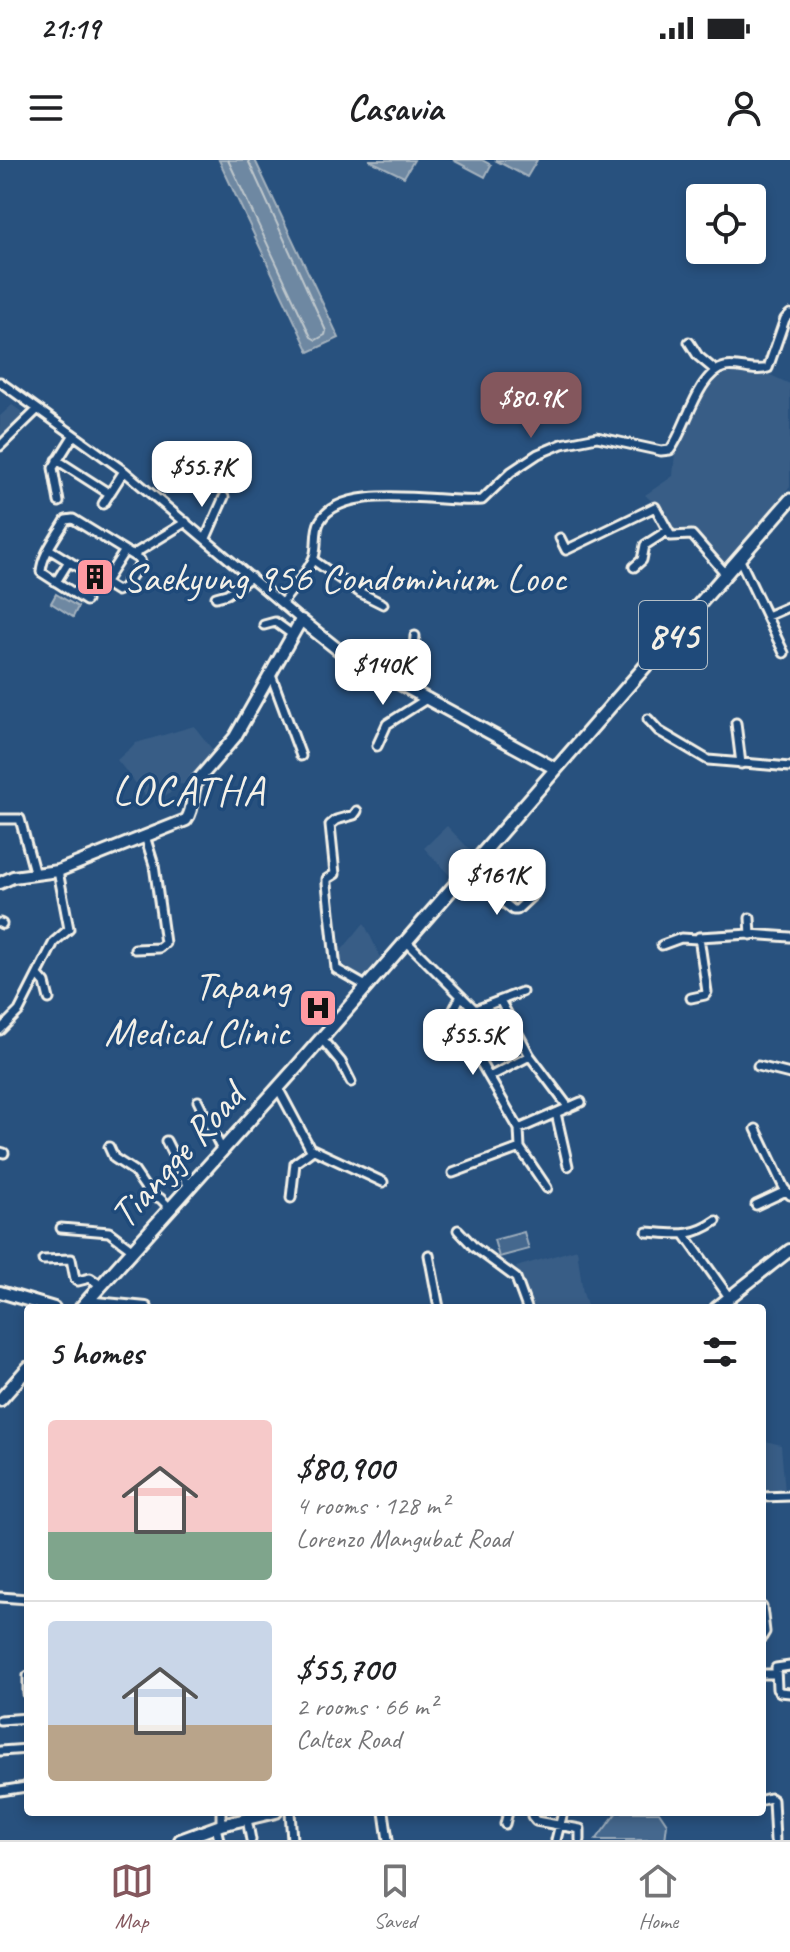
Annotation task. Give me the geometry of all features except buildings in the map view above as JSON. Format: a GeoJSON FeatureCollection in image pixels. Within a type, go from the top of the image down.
{"type":"FeatureCollection","features":[{"type":"Feature","properties":{"kind":"main road","name":"Tiangge Road"},"geometry":{"type":"LineString","coordinates":[[85,1304],[278,1088],[790,500]]}},
{"type":"Feature","properties":{"kind":"main road"},"geometry":{"type":"LineString","coordinates":[[0,1400],[24,1373]]}},
{"type":"Feature","properties":{"kind":"street"},"geometry":{"type":"LineString","coordinates":[[282,603],[313,560],[319,522],[326,513],[345,503],[394,495],[482,500],[511,472],[538,454],[582,438],[597,437],[661,451],[670,450],[697,396],[716,371],[726,367],[768,368],[785,319],[790,314]]}},
{"type":"Feature","properties":{"kind":"street"},"geometry":{"type":"LineString","coordinates":[[689,342],[698,356],[716,371]]}},
{"type":"Feature","properties":{"kind":"street"},"geometry":{"type":"LineString","coordinates":[[0,382],[124,471],[341,652],[556,769]]}},
{"type":"Feature","properties":{"kind":"street"},"geometry":{"type":"LineString","coordinates":[[0,446],[37,410]]}},
{"type":"Feature","properties":{"kind":"street"},"geometry":{"type":"LineString","coordinates":[[59,502],[53,470],[73,436]]}},
{"type":"Feature","properties":{"kind":"street"},"geometry":{"type":"LineString","coordinates":[[57,460],[110,494]]}},
{"type":"Feature","properties":{"kind":"street"},"geometry":{"type":"LineString","coordinates":[[103,504],[124,471]]}},
{"type":"Feature","properties":{"kind":"street"},"geometry":{"type":"LineString","coordinates":[[206,538],[224,497]]}},
{"type":"Feature","properties":{"kind":"street"},"geometry":{"type":"LineString","coordinates":[[560,538],[566,550],[655,507],[673,537],[692,535],[726,574]]}},
{"type":"Feature","properties":{"kind":"street"},"geometry":{"type":"LineString","coordinates":[[49,549],[120,590],[141,563],[134,554],[124,552],[70,519],[49,549],[40,568],[43,574],[86,601]]}},
{"type":"Feature","properties":{"kind":"street"},"geometry":{"type":"LineString","coordinates":[[134,554],[186,522]]}},
{"type":"Feature","properties":{"kind":"street"},"geometry":{"type":"LineString","coordinates":[[634,567],[642,560],[645,545],[667,531]]}},
{"type":"Feature","properties":{"kind":"street"},"geometry":{"type":"LineString","coordinates":[[104,583],[124,552]]}},
{"type":"Feature","properties":{"kind":"street"},"geometry":{"type":"LineString","coordinates":[[739,558],[784,653]]}},
{"type":"Feature","properties":{"kind":"street"},"geometry":{"type":"LineString","coordinates":[[313,560],[359,592],[383,604]]}},
{"type":"Feature","properties":{"kind":"street"},"geometry":{"type":"LineString","coordinates":[[56,582],[69,561]]}},
{"type":"Feature","properties":{"kind":"street"},"geometry":{"type":"LineString","coordinates":[[216,597],[227,594],[251,577]]}},
{"type":"Feature","properties":{"kind":"street"},"geometry":{"type":"LineString","coordinates":[[767,616],[790,606]]}},
{"type":"Feature","properties":{"kind":"street"},"geometry":{"type":"LineString","coordinates":[[0,883],[13,877],[58,871],[188,817],[197,781],[235,737],[301,620]]}},
{"type":"Feature","properties":{"kind":"street"},"geometry":{"type":"LineString","coordinates":[[264,625],[275,622],[293,635]]}},
{"type":"Feature","properties":{"kind":"street"},"geometry":{"type":"LineString","coordinates":[[406,687],[415,636]]}},
{"type":"Feature","properties":{"kind":"street"},"geometry":{"type":"LineString","coordinates":[[271,675],[301,756]]}},
{"type":"Feature","properties":{"kind":"street"},"geometry":{"type":"LineString","coordinates":[[377,746],[387,724],[428,698]]}},
{"type":"Feature","properties":{"kind":"street"},"geometry":{"type":"LineString","coordinates":[[648,719],[659,731],[699,757],[716,762],[790,767]]}},
{"type":"Feature","properties":{"kind":"street"},"geometry":{"type":"LineString","coordinates":[[736,723],[741,764]]}},
{"type":"Feature","properties":{"kind":"street"},"geometry":{"type":"LineString","coordinates":[[357,811],[330,825],[335,874],[327,879],[327,884],[336,969],[366,986]]}},
{"type":"Feature","properties":{"kind":"street"},"geometry":{"type":"LineString","coordinates":[[0,819],[20,819],[35,875]]}},
{"type":"Feature","properties":{"kind":"street"},"geometry":{"type":"LineString","coordinates":[[135,949],[159,948],[165,943],[154,865],[145,836]]}},
{"type":"Feature","properties":{"kind":"street"},"geometry":{"type":"LineString","coordinates":[[0,1030],[19,1011],[54,942],[69,929],[58,871]]}},
{"type":"Feature","properties":{"kind":"street"},"geometry":{"type":"LineString","coordinates":[[466,872],[515,910],[534,894]]}},
{"type":"Feature","properties":{"kind":"street"},"geometry":{"type":"LineString","coordinates":[[750,918],[751,935]]}},
{"type":"Feature","properties":{"kind":"street"},"geometry":{"type":"LineString","coordinates":[[662,945],[681,938],[698,939],[703,936],[790,937]]}},
{"type":"Feature","properties":{"kind":"street"},"geometry":{"type":"LineString","coordinates":[[691,998],[707,992],[698,939]]}},
{"type":"Feature","properties":{"kind":"street"},"geometry":{"type":"LineString","coordinates":[[406,941],[477,1011],[522,992]]}},
{"type":"Feature","properties":{"kind":"street"},"geometry":{"type":"LineString","coordinates":[[38,975],[45,983],[49,999]]}},
{"type":"Feature","properties":{"kind":"street"},"geometry":{"type":"LineString","coordinates":[[461,996],[448,1016],[491,1076],[519,1129],[520,1148],[547,1188]]}},
{"type":"Feature","properties":{"kind":"street"},"geometry":{"type":"LineString","coordinates":[[501,1002],[530,1056],[569,1108]]}},
{"type":"Feature","properties":{"kind":"street"},"geometry":{"type":"LineString","coordinates":[[321,1038],[341,1062],[351,1082]]}},
{"type":"Feature","properties":{"kind":"street"},"geometry":{"type":"LineString","coordinates":[[491,1076],[530,1056]]}},
{"type":"Feature","properties":{"kind":"street"},"geometry":{"type":"LineString","coordinates":[[758,1066],[790,1074]]}},
{"type":"Feature","properties":{"kind":"street"},"geometry":{"type":"LineString","coordinates":[[278,1088],[313,1150],[383,1182]]}},
{"type":"Feature","properties":{"kind":"street"},"geometry":{"type":"LineString","coordinates":[[198,1101],[222,1150]]}},
{"type":"Feature","properties":{"kind":"street"},"geometry":{"type":"LineString","coordinates":[[519,1129],[581,1102]]}},
{"type":"Feature","properties":{"kind":"street"},"geometry":{"type":"LineString","coordinates":[[556,1113],[568,1166]]}},
{"type":"Feature","properties":{"kind":"street"},"geometry":{"type":"LineString","coordinates":[[756,1129],[788,1193],[756,1205]]}},
{"type":"Feature","properties":{"kind":"street"},"geometry":{"type":"LineString","coordinates":[[166,1141],[189,1187]]}},
{"type":"Feature","properties":{"kind":"street"},"geometry":{"type":"LineString","coordinates":[[109,1147],[114,1158],[134,1171],[151,1196],[160,1198],[170,1208]]}},
{"type":"Feature","properties":{"kind":"street"},"geometry":{"type":"LineString","coordinates":[[453,1173],[520,1148]]}},
{"type":"Feature","properties":{"kind":"street"},"geometry":{"type":"LineString","coordinates":[[291,1198],[295,1163],[313,1150]]}},
{"type":"Feature","properties":{"kind":"street"},"geometry":{"type":"LineString","coordinates":[[647,1232],[685,1235],[701,1232],[716,1221]]}},
{"type":"Feature","properties":{"kind":"street"},"geometry":{"type":"LineString","coordinates":[[61,1228],[109,1232],[133,1250]]}},
{"type":"Feature","properties":{"kind":"street"},"geometry":{"type":"LineString","coordinates":[[458,1230],[474,1247],[516,1278],[526,1304]]}},
{"type":"Feature","properties":{"kind":"street"},"geometry":{"type":"LineString","coordinates":[[685,1235],[729,1297]]}},
{"type":"Feature","properties":{"kind":"street"},"geometry":{"type":"LineString","coordinates":[[721,1304],[790,1250]]}},
{"type":"Feature","properties":{"kind":"street"},"geometry":{"type":"LineString","coordinates":[[429,1255],[438,1304]]}},
{"type":"Feature","properties":{"kind":"street"},"geometry":{"type":"LineString","coordinates":[[43,1260],[71,1259],[75,1279],[90,1278],[102,1286]]}},
{"type":"Feature","properties":{"kind":"street"},"geometry":{"type":"LineString","coordinates":[[0,1292],[40,1304]]}},
{"type":"Feature","properties":{"kind":"street"},"geometry":{"type":"LineString","coordinates":[[766,1497],[790,1496]]}},
{"type":"Feature","properties":{"kind":"street"},"geometry":{"type":"LineString","coordinates":[[0,1597],[24,1599]]}},
{"type":"Feature","properties":{"kind":"street"},"geometry":{"type":"LineString","coordinates":[[790,1666],[776,1668],[775,1674],[777,1689],[790,1693]]}},
{"type":"Feature","properties":{"kind":"street"},"geometry":{"type":"LineString","coordinates":[[766,1674],[775,1674]]}},
{"type":"Feature","properties":{"kind":"street"},"geometry":{"type":"LineString","coordinates":[[0,1720],[24,1718]]}},
{"type":"Feature","properties":{"kind":"street"},"geometry":{"type":"LineString","coordinates":[[0,1751],[24,1749]]}},
{"type":"Feature","properties":{"kind":"street"},"geometry":{"type":"LineString","coordinates":[[0,1791],[24,1787]]}},
{"type":"Feature","properties":{"kind":"street"},"geometry":{"type":"LineString","coordinates":[[766,1799],[773,1800],[775,1840]]}},
{"type":"Feature","properties":{"kind":"street"},"geometry":{"type":"LineString","coordinates":[[219,1840],[220,1816]]}},
{"type":"Feature","properties":{"kind":"street"},"geometry":{"type":"LineString","coordinates":[[180,1840],[259,1816]]}},
{"type":"Feature","properties":{"kind":"street"},"geometry":{"type":"LineString","coordinates":[[290,1816],[292,1840]]}},
{"type":"Feature","properties":{"kind":"street"},"geometry":{"type":"LineString","coordinates":[[385,1816],[388,1840]]}},
{"type":"Feature","properties":{"kind":"street"},"geometry":{"type":"LineString","coordinates":[[505,1824],[507,1816]]}},
{"type":"Feature","properties":{"kind":"street"},"geometry":{"type":"LineString","coordinates":[[532,1816],[536,1821],[580,1829],[580,1840]]}},
{"type":"Feature","properties":{"kind":"street"},"geometry":{"type":"LineString","coordinates":[[556,1840],[562,1816]]}},
{"type":"Feature","properties":{"kind":"street"},"geometry":{"type":"LineString","coordinates":[[247,1819],[251,1840]]}},
{"type":"Feature","properties":{"kind":"shaded area"},"geometry":{"type":"Polygon","coordinates":[[[764,372],[790,384],[790,487],[722,566],[695,537],[670,535],[658,507],[645,495],[673,476],[675,451],[699,398],[717,374],[764,372]]]}},
{"type":"Feature","properties":{"kind":"shaded area"},"geometry":{"type":"Polygon","coordinates":[[[12,405],[29,417],[0,444],[0,416],[12,405]]]}},
{"type":"Feature","properties":{"kind":"shaded area"},"geometry":{"type":"Polygon","coordinates":[[[194,726],[216,754],[192,785],[178,784],[169,794],[150,801],[117,760],[136,743],[194,726]]]}},
{"type":"Feature","properties":{"kind":"shaded area"},"geometry":{"type":"Polygon","coordinates":[[[447,826],[476,856],[452,878],[424,848],[447,826]]]}},
{"type":"Feature","properties":{"kind":"shaded area"},"geometry":{"type":"Polygon","coordinates":[[[364,923],[382,960],[363,982],[337,969],[336,957],[364,923]]]}},
{"type":"Feature","properties":{"kind":"shaded area"},"geometry":{"type":"Polygon","coordinates":[[[524,1232],[529,1249],[499,1257],[494,1240],[524,1232]]]}},
{"type":"Feature","properties":{"kind":"shaded area"},"geometry":{"type":"Polygon","coordinates":[[[577,1249],[587,1304],[527,1304],[516,1267],[577,1249]]]}},
{"type":"Feature","properties":{"kind":"shaded area"},"geometry":{"type":"Polygon","coordinates":[[[766,1441],[781,1445],[785,1492],[766,1492],[766,1441]]]}},
{"type":"Feature","properties":{"kind":"shaded area"},"geometry":{"type":"Polygon","coordinates":[[[614,1816],[662,1816],[667,1824],[665,1840],[596,1840],[614,1816]]]}},
{"type":"Feature","properties":{"kind":"water"},"geometry":{"type":"Polygon","coordinates":[[[219,160],[255,160],[339,338],[309,352],[219,160]]]}},
{"type":"Feature","properties":{"kind":"water"},"geometry":{"type":"Polygon","coordinates":[[[369,160],[414,160],[404,177],[369,160]]]}},
{"type":"Feature","properties":{"kind":"water"},"geometry":{"type":"Polygon","coordinates":[[[453,160],[482,160],[491,165],[485,177],[453,160]]]}},
{"type":"Feature","properties":{"kind":"water"},"geometry":{"type":"Polygon","coordinates":[[[495,160],[537,160],[527,177],[495,160]]]}},
{"type":"Feature","properties":{"kind":"water"},"geometry":{"type":"Polygon","coordinates":[[[56,594],[78,607],[73,617],[51,603],[56,594]]]}},
{"type":"Feature","properties":{"kind":"place","name":"Saekyung 956 Condominium Looc"},"geometry":{"type":"Point","coordinates":[95,577]}},
{"type":"Feature","properties":{"kind":"place","name":"Tapang Medical Clinic"},"geometry":{"type":"Point","coordinates":[318,1008]}},
{"type":"Feature","properties":{"kind":"district","name":"LOCATHA"},"geometry":{"type":"Point","coordinates":[189,789]}}]}
